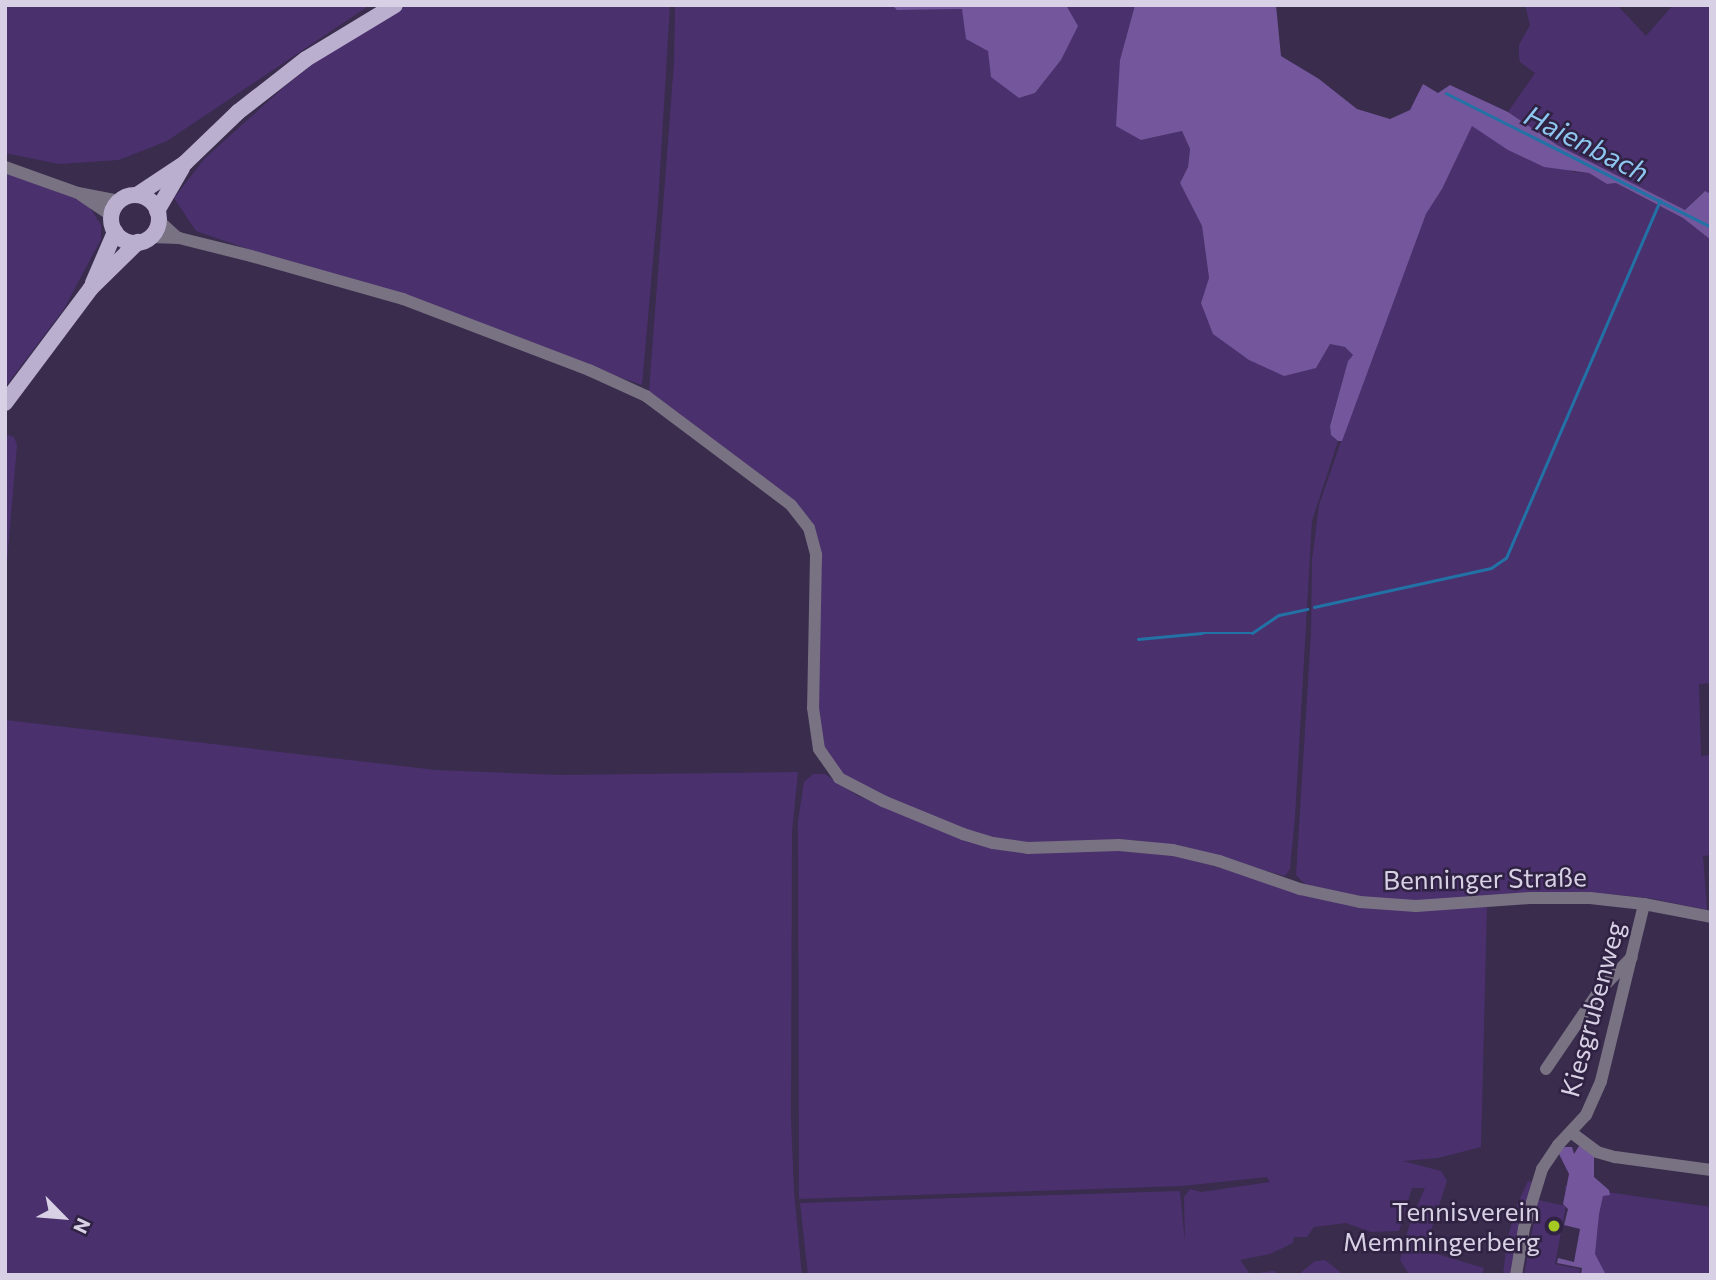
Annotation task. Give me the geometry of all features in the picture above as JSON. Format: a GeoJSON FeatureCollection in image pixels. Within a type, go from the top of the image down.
{"type":"FeatureCollection","features":[{"type":"Feature","properties":{"kind":"main road"},"geometry":{"type":"LineString","coordinates":[[91,288],[115,216],[137,195],[185,163],[207,139],[272,85],[337,38],[395,5]]}},
{"type":"Feature","properties":{"kind":"main road"},"geometry":{"type":"LineString","coordinates":[[5,403],[91,288],[144,240],[185,163]]}},
{"type":"Feature","properties":{"kind":"main road"},"geometry":{"type":"LineString","coordinates":[[137,195],[149,200],[158,216]]}},
{"type":"Feature","properties":{"kind":"main road"},"geometry":{"type":"LineString","coordinates":[[115,216],[125,240],[144,240]]}},
{"type":"Feature","properties":{"kind":"street"},"geometry":{"type":"LineString","coordinates":[[5,167],[78,193],[115,216]]}},
{"type":"Feature","properties":{"kind":"street"},"geometry":{"type":"LineString","coordinates":[[158,216],[179,239]]}},
{"type":"Feature","properties":{"kind":"street","name":"Benninger Straße"},"geometry":{"type":"LineString","coordinates":[[144,240],[179,239],[423,306],[609,378],[668,411],[791,505],[809,528],[817,567],[814,725],[819,749],[830,769],[857,789],[963,834],[1017,847],[1119,845],[1173,850],[1313,893],[1373,904],[1416,906],[1553,897],[1644,904],[1711,917]]}},
{"type":"Feature","properties":{"kind":"street","name":"Kiesgrubenweg"},"geometry":{"type":"LineString","coordinates":[[1516,1275],[1526,1218],[1542,1170],[1558,1144],[1572,1133],[1586,1115],[1601,1081],[1644,904]]}},
{"type":"Feature","properties":{"kind":"street"},"geometry":{"type":"LineString","coordinates":[[1546,1069],[1599,991],[1632,956]]}},
{"type":"Feature","properties":{"kind":"street"},"geometry":{"type":"LineString","coordinates":[[1572,1133],[1597,1152],[1615,1157],[1711,1170]]}},
{"type":"Feature","properties":{"kind":"shaded area"},"geometry":{"type":"Polygon","coordinates":[[[5,5],[370,5],[167,141],[119,160],[59,164],[5,153],[5,5]]]}},
{"type":"Feature","properties":{"kind":"shaded area"},"geometry":{"type":"Polygon","coordinates":[[[409,5],[670,5],[658,204],[642,385],[196,231],[174,198],[205,158],[283,88],[324,55],[382,18],[409,5]]]}},
{"type":"Feature","properties":{"kind":"shaded area"},"geometry":{"type":"Polygon","coordinates":[[[675,5],[892,5],[898,10],[962,9],[1019,98],[1035,93],[1061,60],[1077,26],[1066,5],[1135,5],[1120,60],[1141,140],[1182,131],[1190,149],[1188,167],[1180,183],[1202,226],[1209,279],[1201,303],[1316,368],[1330,344],[1345,347],[1353,355],[1348,361],[1330,425],[1331,435],[1338,441],[1312,521],[1295,817],[1290,869],[1285,876],[1170,845],[1133,840],[1024,843],[964,831],[845,778],[826,755],[818,730],[813,526],[649,391],[674,62],[675,5]]]}},
{"type":"Feature","properties":{"kind":"shaded area"},"geometry":{"type":"Polygon","coordinates":[[[892,5],[1066,5],[1078,26],[1061,60],[1035,93],[1019,98],[991,77],[988,51],[966,39],[962,9],[897,10],[892,5]]]}},
{"type":"Feature","properties":{"kind":"shaded area"},"geometry":{"type":"Polygon","coordinates":[[[1135,5],[1276,5],[1281,56],[1319,79],[1357,109],[1390,119],[1410,110],[1423,84],[1438,93],[1450,85],[1508,112],[1557,145],[1685,210],[1705,191],[1711,194],[1711,240],[1683,218],[1616,183],[1607,184],[1589,173],[1544,167],[1508,150],[1472,126],[1442,189],[1426,214],[1342,441],[1338,441],[1331,435],[1330,426],[1348,361],[1353,355],[1345,347],[1330,344],[1316,368],[1284,376],[1249,360],[1213,334],[1201,303],[1209,278],[1202,226],[1180,183],[1188,167],[1190,149],[1182,131],[1141,140],[1116,126],[1120,60],[1135,5]]]}},
{"type":"Feature","properties":{"kind":"shaded area"},"geometry":{"type":"Polygon","coordinates":[[[1525,5],[1617,5],[1646,36],[1673,5],[1711,5],[1711,194],[1704,191],[1685,210],[1557,145],[1508,112],[1535,73],[1520,62],[1519,57],[1519,45],[1530,25],[1525,5]]]}},
{"type":"Feature","properties":{"kind":"shaded area"},"geometry":{"type":"Polygon","coordinates":[[[1472,125],[1573,172],[1589,173],[1607,184],[1616,183],[1683,218],[1711,240],[1711,683],[1699,684],[1701,756],[1711,755],[1711,855],[1703,856],[1707,910],[1649,898],[1608,894],[1402,901],[1343,894],[1307,886],[1296,875],[1311,633],[1312,560],[1319,505],[1364,375],[1426,214],[1442,189],[1472,125]]]}},
{"type":"Feature","properties":{"kind":"shaded area"},"geometry":{"type":"Polygon","coordinates":[[[5,172],[71,196],[89,206],[101,225],[101,239],[64,309],[5,387],[5,172]]]}},
{"type":"Feature","properties":{"kind":"shaded area"},"geometry":{"type":"Polygon","coordinates":[[[5,437],[14,437],[17,445],[5,585],[5,437]]]}},
{"type":"Feature","properties":{"kind":"shaded area"},"geometry":{"type":"Polygon","coordinates":[[[5,720],[436,770],[560,775],[798,772],[792,832],[791,1118],[794,1191],[802,1275],[5,1275],[5,720]]]}},
{"type":"Feature","properties":{"kind":"shaded area"},"geometry":{"type":"Polygon","coordinates":[[[813,774],[825,774],[858,796],[963,839],[1166,854],[1225,869],[1289,891],[1487,905],[1481,1147],[1438,1158],[1403,1161],[1441,1171],[1447,1181],[1426,1246],[1434,1253],[1484,1268],[1482,1275],[1409,1274],[1400,1260],[1410,1223],[1425,1188],[1412,1188],[1399,1231],[1371,1232],[1346,1223],[1314,1227],[1307,1237],[1294,1237],[1293,1243],[1270,1254],[1240,1260],[1250,1274],[1274,1271],[1278,1275],[808,1275],[800,1203],[1180,1191],[1185,1243],[1184,1197],[1190,1189],[1201,1192],[1270,1182],[1267,1177],[1182,1186],[799,1199],[798,821],[804,782],[813,774]]]}},
{"type":"Feature","properties":{"kind":"shaded area"},"geometry":{"type":"Polygon","coordinates":[[[1579,1146],[1594,1152],[1594,1177],[1609,1190],[1610,1195],[1603,1196],[1599,1214],[1595,1254],[1606,1275],[1581,1275],[1582,1268],[1557,1263],[1558,1258],[1574,1262],[1580,1229],[1564,1225],[1568,1209],[1563,1204],[1569,1174],[1559,1154],[1563,1147],[1572,1147],[1574,1154],[1579,1146]]]}},
{"type":"Feature","properties":{"kind":"shaded area"},"geometry":{"type":"Polygon","coordinates":[[[1528,1181],[1532,1182],[1521,1218],[1510,1275],[1503,1275],[1507,1240],[1517,1205],[1528,1181]]]}},
{"type":"Feature","properties":{"kind":"shaded area"},"geometry":{"type":"Polygon","coordinates":[[[1565,1186],[1711,1207],[1711,1275],[1587,1275],[1581,1229],[1568,1204],[1565,1186]]]}},
{"type":"Feature","properties":{"kind":"shaded area"},"geometry":{"type":"Polygon","coordinates":[[[1538,1200],[1566,1206],[1555,1264],[1580,1269],[1579,1275],[1524,1275],[1538,1200]]]}},
{"type":"Feature","properties":{"kind":"shaded area"},"geometry":{"type":"Polygon","coordinates":[[[1325,1260],[1344,1275],[1298,1275],[1315,1261],[1325,1260]]]}},
{"type":"Feature","properties":{"kind":"waterway","name":"Haienbach"},"geometry":{"type":"LineString","coordinates":[[1446,93],[1711,227]]}},
{"type":"Feature","properties":{"kind":"waterway"},"geometry":{"type":"LineString","coordinates":[[1314,607],[1491,568],[1506,558],[1660,201]]}},
{"type":"Feature","properties":{"kind":"waterway"},"geometry":{"type":"LineString","coordinates":[[1138,639],[1202,633],[1252,633],[1279,615],[1307,609]]}},
{"type":"Feature","properties":{"kind":"place","name":"Tennisverein Memmingerberg"},"geometry":{"type":"Point","coordinates":[1554,1226]}}]}
